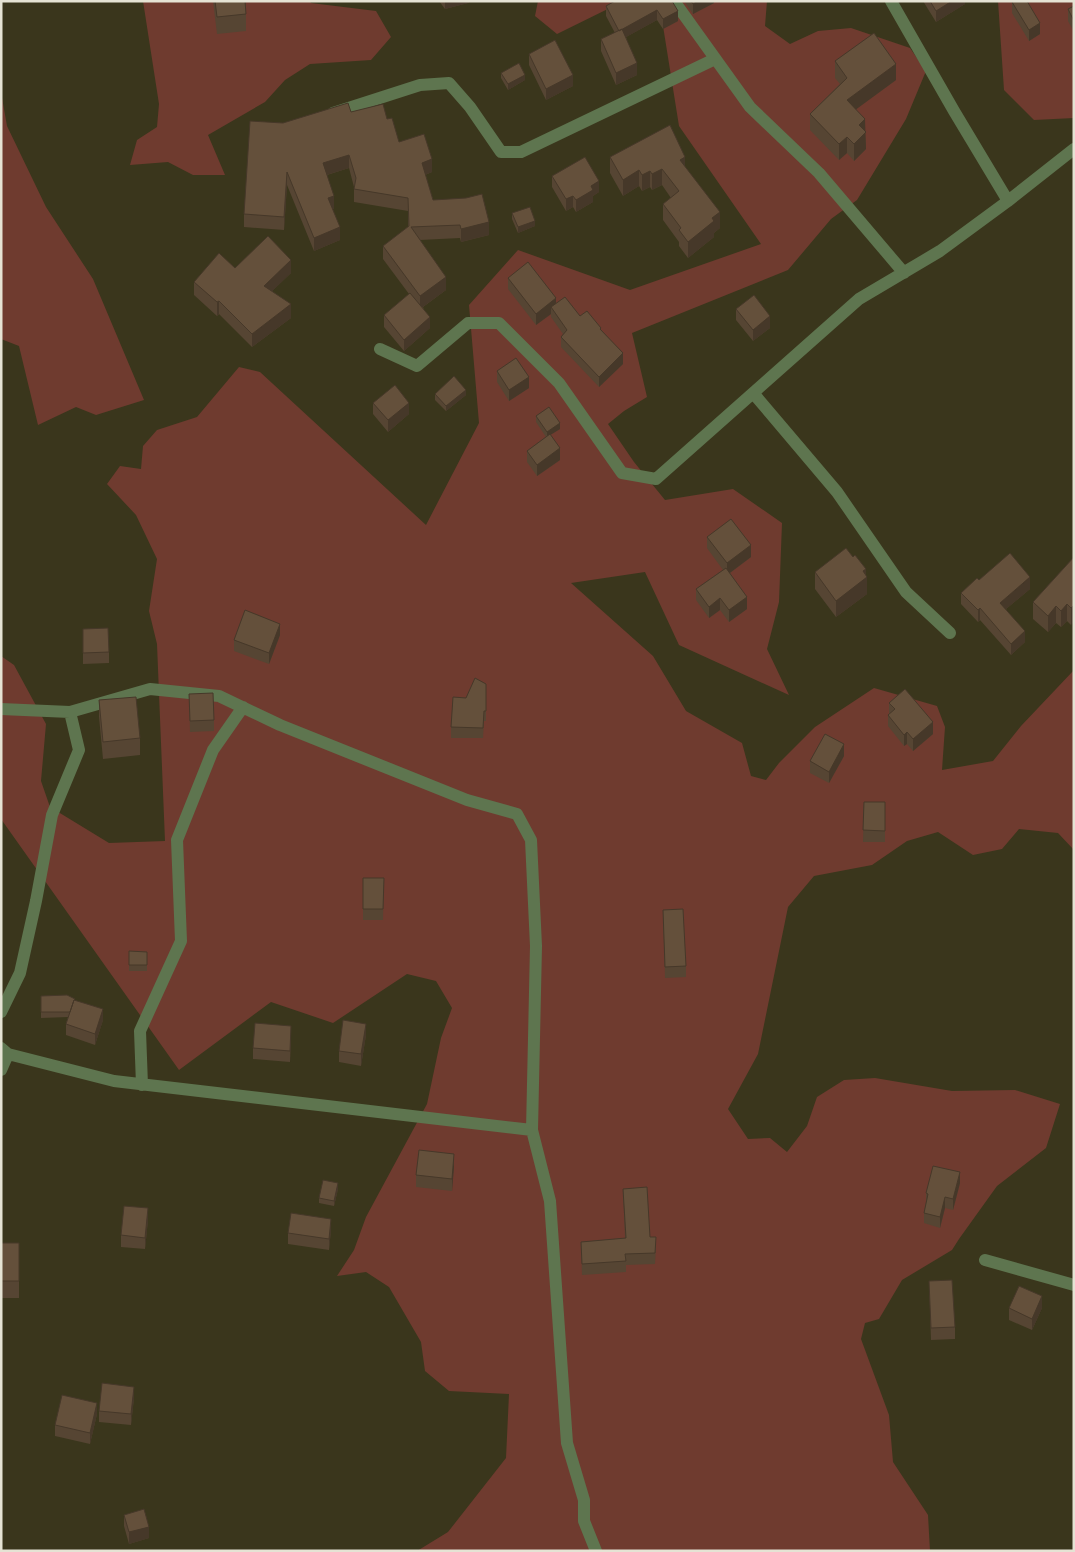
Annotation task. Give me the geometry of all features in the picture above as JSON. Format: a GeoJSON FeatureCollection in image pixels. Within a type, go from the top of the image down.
{"type":"FeatureCollection","features":[{"type":"Feature","properties":{"kind":"street"},"geometry":{"type":"LineString","coordinates":[[674,1],[750,107],[819,173],[904,273]]}},
{"type":"Feature","properties":{"kind":"street"},"geometry":{"type":"LineString","coordinates":[[891,1],[954,112],[1008,201]]}},
{"type":"Feature","properties":{"kind":"street"},"geometry":{"type":"LineString","coordinates":[[321,117],[420,85],[449,83],[470,107],[501,152],[521,152],[715,59]]}},
{"type":"Feature","properties":{"kind":"street"},"geometry":{"type":"LineString","coordinates":[[380,349],[417,366],[468,323],[499,323],[559,382],[622,473],[656,479],[859,299],[940,251],[1074,149]]}},
{"type":"Feature","properties":{"kind":"street"},"geometry":{"type":"LineString","coordinates":[[754,394],[837,492],[906,592],[950,633]]}},
{"type":"Feature","properties":{"kind":"street"},"geometry":{"type":"LineString","coordinates":[[1,709],[70,712],[150,689],[219,696],[280,725],[467,800],[517,814],[531,840],[534,898],[536,946],[532,1130],[550,1200],[567,1443],[584,1500],[584,1521],[596,1551]]}},
{"type":"Feature","properties":{"kind":"street"},"geometry":{"type":"LineString","coordinates":[[142,1085],[140,1031],[181,941],[177,840],[213,750],[243,707]]}},
{"type":"Feature","properties":{"kind":"street"},"geometry":{"type":"LineString","coordinates":[[1,1012],[20,973],[52,816],[79,750],[70,712]]}},
{"type":"Feature","properties":{"kind":"street"},"geometry":{"type":"LineString","coordinates":[[1,1070],[4,1051],[114,1081],[532,1130]]}},
{"type":"Feature","properties":{"kind":"street"},"geometry":{"type":"LineString","coordinates":[[985,1260],[1074,1285]]}},
{"type":"Feature","properties":{"kind":"shaded area"},"geometry":{"type":"Polygon","coordinates":[[[143,1],[310,1],[311,3],[376,11],[391,37],[371,60],[310,64],[285,80],[265,102],[208,135],[225,175],[193,175],[168,162],[130,165],[137,140],[157,127],[159,104],[143,1]]]}},
{"type":"Feature","properties":{"kind":"shaded area"},"geometry":{"type":"Polygon","coordinates":[[[538,1],[624,1],[557,34],[535,16],[538,1]]]}},
{"type":"Feature","properties":{"kind":"shaded area"},"geometry":{"type":"Polygon","coordinates":[[[659,1],[767,1],[765,26],[790,44],[818,31],[851,28],[910,48],[926,71],[906,119],[857,200],[831,219],[788,270],[632,333],[647,397],[624,411],[608,424],[634,462],[665,500],[733,489],[782,523],[779,602],[767,649],[789,695],[679,645],[645,572],[571,583],[653,656],[686,711],[742,743],[751,776],[766,780],[779,763],[815,727],[874,688],[937,706],[945,727],[942,770],[993,761],[1021,726],[1074,670],[1074,850],[1058,833],[1019,829],[1002,849],[973,855],[938,832],[907,841],[872,865],[814,876],[788,907],[758,1054],[728,1109],[748,1139],[770,1138],[787,1152],[807,1126],[817,1097],[844,1080],[875,1078],[952,1091],[1015,1090],[1060,1104],[1046,1148],[997,1186],[952,1250],[902,1280],[879,1319],[865,1323],[861,1339],[889,1415],[893,1462],[928,1515],[930,1551],[417,1551],[448,1532],[506,1458],[509,1394],[449,1391],[425,1371],[421,1342],[389,1287],[366,1272],[337,1276],[354,1250],[366,1217],[427,1104],[441,1038],[452,1008],[436,981],[407,974],[333,1023],[271,1002],[179,1070],[1,819],[1,656],[14,665],[46,724],[41,781],[50,807],[109,843],[165,841],[157,644],[149,611],[157,559],[136,515],[107,484],[120,466],[141,469],[143,446],[157,430],[197,417],[239,367],[260,372],[426,525],[479,423],[469,305],[518,250],[630,290],[761,244],[679,126],[659,1]]]}},
{"type":"Feature","properties":{"kind":"shaded area"},"geometry":{"type":"Polygon","coordinates":[[[998,1],[1074,1],[1074,118],[1034,120],[1004,90],[998,1]]]}},
{"type":"Feature","properties":{"kind":"shaded area"},"geometry":{"type":"Polygon","coordinates":[[[1,92],[7,126],[46,207],[93,279],[144,400],[96,415],[76,407],[38,425],[19,346],[1,339],[1,92]]]}},
{"type":"Feature","properties":{"kind":"building"},"geometry":{"type":"Polygon","coordinates":[[[215,1],[245,1],[246,14],[217,17],[215,1]]]}},
{"type":"Feature","properties":{"kind":"building"},"geometry":{"type":"Polygon","coordinates":[[[615,1],[672,1],[678,11],[663,19],[657,10],[619,31],[606,6],[615,1]]]}},
{"type":"Feature","properties":{"kind":"building"},"geometry":{"type":"Polygon","coordinates":[[[930,1],[952,1],[936,11],[930,1]]]}},
{"type":"Feature","properties":{"kind":"building"},"geometry":{"type":"Polygon","coordinates":[[[1013,1],[1027,1],[1040,23],[1029,30],[1013,1]]]}},
{"type":"Feature","properties":{"kind":"building"},"geometry":{"type":"Polygon","coordinates":[[[1074,6],[1074,21],[1068,9],[1074,6]]]}},
{"type":"Feature","properties":{"kind":"building"},"geometry":{"type":"Polygon","coordinates":[[[622,29],[637,63],[616,73],[601,39],[622,29]]]}},
{"type":"Feature","properties":{"kind":"building"},"geometry":{"type":"Polygon","coordinates":[[[874,33],[896,64],[847,100],[865,119],[859,125],[866,132],[854,144],[847,137],[839,144],[810,114],[847,78],[835,61],[874,33]]]}},
{"type":"Feature","properties":{"kind":"building"},"geometry":{"type":"Polygon","coordinates":[[[555,40],[573,75],[546,89],[529,54],[555,40]]]}},
{"type":"Feature","properties":{"kind":"building"},"geometry":{"type":"Polygon","coordinates":[[[519,63],[525,75],[508,84],[501,73],[519,63]]]}},
{"type":"Feature","properties":{"kind":"building"},"geometry":{"type":"Polygon","coordinates":[[[348,103],[351,112],[383,104],[387,119],[392,118],[399,142],[424,134],[432,159],[422,163],[433,200],[466,198],[482,194],[489,222],[461,229],[460,225],[411,227],[446,277],[420,296],[383,246],[409,226],[408,198],[354,189],[356,178],[349,155],[323,163],[334,196],[328,198],[340,227],[314,238],[287,172],[284,217],[244,214],[250,121],[283,123],[348,103]]]}},
{"type":"Feature","properties":{"kind":"building"},"geometry":{"type":"Polygon","coordinates":[[[670,125],[685,157],[680,160],[720,212],[712,218],[714,221],[688,242],[679,230],[681,228],[663,204],[679,191],[662,169],[652,174],[650,171],[642,175],[639,170],[623,180],[610,157],[670,125]]]}},
{"type":"Feature","properties":{"kind":"building"},"geometry":{"type":"Polygon","coordinates":[[[585,157],[599,181],[591,186],[593,190],[576,200],[573,196],[566,199],[552,176],[585,157]]]}},
{"type":"Feature","properties":{"kind":"building"},"geometry":{"type":"Polygon","coordinates":[[[530,207],[535,221],[518,227],[512,213],[530,207]]]}},
{"type":"Feature","properties":{"kind":"building"},"geometry":{"type":"Polygon","coordinates":[[[268,236],[291,260],[264,286],[291,304],[252,334],[219,301],[217,302],[194,282],[219,253],[235,268],[268,236]]]}},
{"type":"Feature","properties":{"kind":"building"},"geometry":{"type":"Polygon","coordinates":[[[528,262],[556,298],[536,314],[508,278],[528,262]]]}},
{"type":"Feature","properties":{"kind":"building"},"geometry":{"type":"Polygon","coordinates":[[[410,293],[430,317],[404,340],[384,315],[410,293]]]}},
{"type":"Feature","properties":{"kind":"building"},"geometry":{"type":"Polygon","coordinates":[[[754,295],[770,316],[753,330],[736,309],[754,295]]]}},
{"type":"Feature","properties":{"kind":"building"},"geometry":{"type":"Polygon","coordinates":[[[565,297],[580,316],[587,311],[600,329],[623,353],[599,377],[561,337],[567,330],[551,307],[565,297]]]}},
{"type":"Feature","properties":{"kind":"building"},"geometry":{"type":"Polygon","coordinates":[[[516,358],[529,377],[509,390],[497,371],[516,358]]]}},
{"type":"Feature","properties":{"kind":"building"},"geometry":{"type":"Polygon","coordinates":[[[454,376],[466,390],[446,406],[435,394],[454,376]]]}},
{"type":"Feature","properties":{"kind":"building"},"geometry":{"type":"Polygon","coordinates":[[[395,385],[409,403],[388,420],[373,403],[395,385]]]}},
{"type":"Feature","properties":{"kind":"building"},"geometry":{"type":"Polygon","coordinates":[[[549,407],[560,423],[547,432],[536,416],[549,407]]]}},
{"type":"Feature","properties":{"kind":"building"},"geometry":{"type":"Polygon","coordinates":[[[550,434],[560,448],[537,465],[527,451],[550,434]]]}},
{"type":"Feature","properties":{"kind":"building"},"geometry":{"type":"Polygon","coordinates":[[[731,519],[751,545],[727,563],[707,537],[731,519]]]}},
{"type":"Feature","properties":{"kind":"building"},"geometry":{"type":"Polygon","coordinates":[[[846,548],[853,557],[855,555],[866,569],[863,571],[867,577],[836,601],[815,572],[846,548]]]}},
{"type":"Feature","properties":{"kind":"building"},"geometry":{"type":"Polygon","coordinates":[[[1010,553],[1030,577],[1000,603],[1025,631],[1011,644],[980,608],[978,610],[961,593],[977,578],[979,580],[1010,553]]]}},
{"type":"Feature","properties":{"kind":"building"},"geometry":{"type":"Polygon","coordinates":[[[1074,557],[1074,605],[1071,608],[1067,604],[1061,611],[1056,606],[1048,616],[1033,602],[1074,557]]]}},
{"type":"Feature","properties":{"kind":"building"},"geometry":{"type":"Polygon","coordinates":[[[726,568],[747,597],[729,610],[720,598],[709,607],[696,589],[726,568]]]}},
{"type":"Feature","properties":{"kind":"building"},"geometry":{"type":"Polygon","coordinates":[[[245,610],[280,624],[269,653],[234,640],[245,610]]]}},
{"type":"Feature","properties":{"kind":"building"},"geometry":{"type":"Polygon","coordinates":[[[108,628],[109,652],[83,653],[83,629],[108,628]]]}},
{"type":"Feature","properties":{"kind":"building"},"geometry":{"type":"Polygon","coordinates":[[[475,678],[486,684],[486,711],[484,711],[483,728],[451,727],[453,697],[466,698],[475,678]]]}},
{"type":"Feature","properties":{"kind":"building"},"geometry":{"type":"Polygon","coordinates":[[[905,689],[933,722],[913,739],[907,732],[904,735],[888,715],[895,709],[889,703],[905,689]]]}},
{"type":"Feature","properties":{"kind":"building"},"geometry":{"type":"Polygon","coordinates":[[[213,693],[214,720],[190,721],[189,694],[213,693]]]}},
{"type":"Feature","properties":{"kind":"building"},"geometry":{"type":"Polygon","coordinates":[[[136,697],[140,738],[103,742],[99,700],[136,697]]]}},
{"type":"Feature","properties":{"kind":"building"},"geometry":{"type":"Polygon","coordinates":[[[825,734],[844,744],[829,772],[810,761],[825,734]]]}},
{"type":"Feature","properties":{"kind":"building"},"geometry":{"type":"Polygon","coordinates":[[[864,802],[885,802],[885,831],[863,830],[864,802]]]}},
{"type":"Feature","properties":{"kind":"building"},"geometry":{"type":"Polygon","coordinates":[[[363,878],[384,878],[383,909],[363,909],[363,878]]]}},
{"type":"Feature","properties":{"kind":"building"},"geometry":{"type":"Polygon","coordinates":[[[683,909],[686,966],[665,967],[663,910],[683,909]]]}},
{"type":"Feature","properties":{"kind":"building"},"geometry":{"type":"Polygon","coordinates":[[[129,951],[147,952],[147,965],[129,965],[129,951]]]}},
{"type":"Feature","properties":{"kind":"building"},"geometry":{"type":"Polygon","coordinates":[[[67,995],[75,999],[70,1012],[41,1012],[41,996],[67,995]]]}},
{"type":"Feature","properties":{"kind":"building"},"geometry":{"type":"Polygon","coordinates":[[[74,1000],[103,1009],[95,1034],[66,1024],[74,1000]]]}},
{"type":"Feature","properties":{"kind":"building"},"geometry":{"type":"Polygon","coordinates":[[[343,1020],[366,1024],[361,1054],[339,1051],[343,1020]]]}},
{"type":"Feature","properties":{"kind":"building"},"geometry":{"type":"Polygon","coordinates":[[[255,1023],[291,1026],[290,1051],[253,1048],[255,1023]]]}},
{"type":"Feature","properties":{"kind":"building"},"geometry":{"type":"Polygon","coordinates":[[[419,1150],[454,1154],[452,1179],[416,1175],[419,1150]]]}},
{"type":"Feature","properties":{"kind":"building"},"geometry":{"type":"Polygon","coordinates":[[[933,1166],[960,1172],[953,1199],[945,1197],[940,1217],[924,1213],[928,1194],[926,1193],[933,1166]]]}},
{"type":"Feature","properties":{"kind":"building"},"geometry":{"type":"Polygon","coordinates":[[[323,1180],[338,1183],[334,1201],[319,1198],[323,1180]]]}},
{"type":"Feature","properties":{"kind":"building"},"geometry":{"type":"Polygon","coordinates":[[[647,1187],[650,1237],[656,1237],[655,1253],[625,1254],[626,1261],[582,1264],[581,1242],[626,1238],[623,1189],[647,1187]]]}},
{"type":"Feature","properties":{"kind":"building"},"geometry":{"type":"Polygon","coordinates":[[[124,1206],[148,1208],[145,1238],[121,1235],[124,1206]]]}},
{"type":"Feature","properties":{"kind":"building"},"geometry":{"type":"Polygon","coordinates":[[[291,1213],[331,1219],[329,1239],[288,1233],[291,1213]]]}},
{"type":"Feature","properties":{"kind":"building"},"geometry":{"type":"Polygon","coordinates":[[[1,1243],[19,1243],[19,1281],[1,1281],[1,1243]]]}},
{"type":"Feature","properties":{"kind":"building"},"geometry":{"type":"Polygon","coordinates":[[[952,1280],[955,1327],[931,1328],[929,1281],[952,1280]]]}},
{"type":"Feature","properties":{"kind":"building"},"geometry":{"type":"Polygon","coordinates":[[[1019,1286],[1042,1296],[1032,1319],[1009,1308],[1019,1286]]]}},
{"type":"Feature","properties":{"kind":"building"},"geometry":{"type":"Polygon","coordinates":[[[102,1383],[134,1387],[131,1414],[99,1411],[102,1383]]]}},
{"type":"Feature","properties":{"kind":"building"},"geometry":{"type":"Polygon","coordinates":[[[62,1395],[97,1403],[90,1433],[55,1425],[62,1395]]]}},
{"type":"Feature","properties":{"kind":"building"},"geometry":{"type":"Polygon","coordinates":[[[144,1509],[149,1527],[129,1532],[124,1515],[144,1509]]]}}]}
